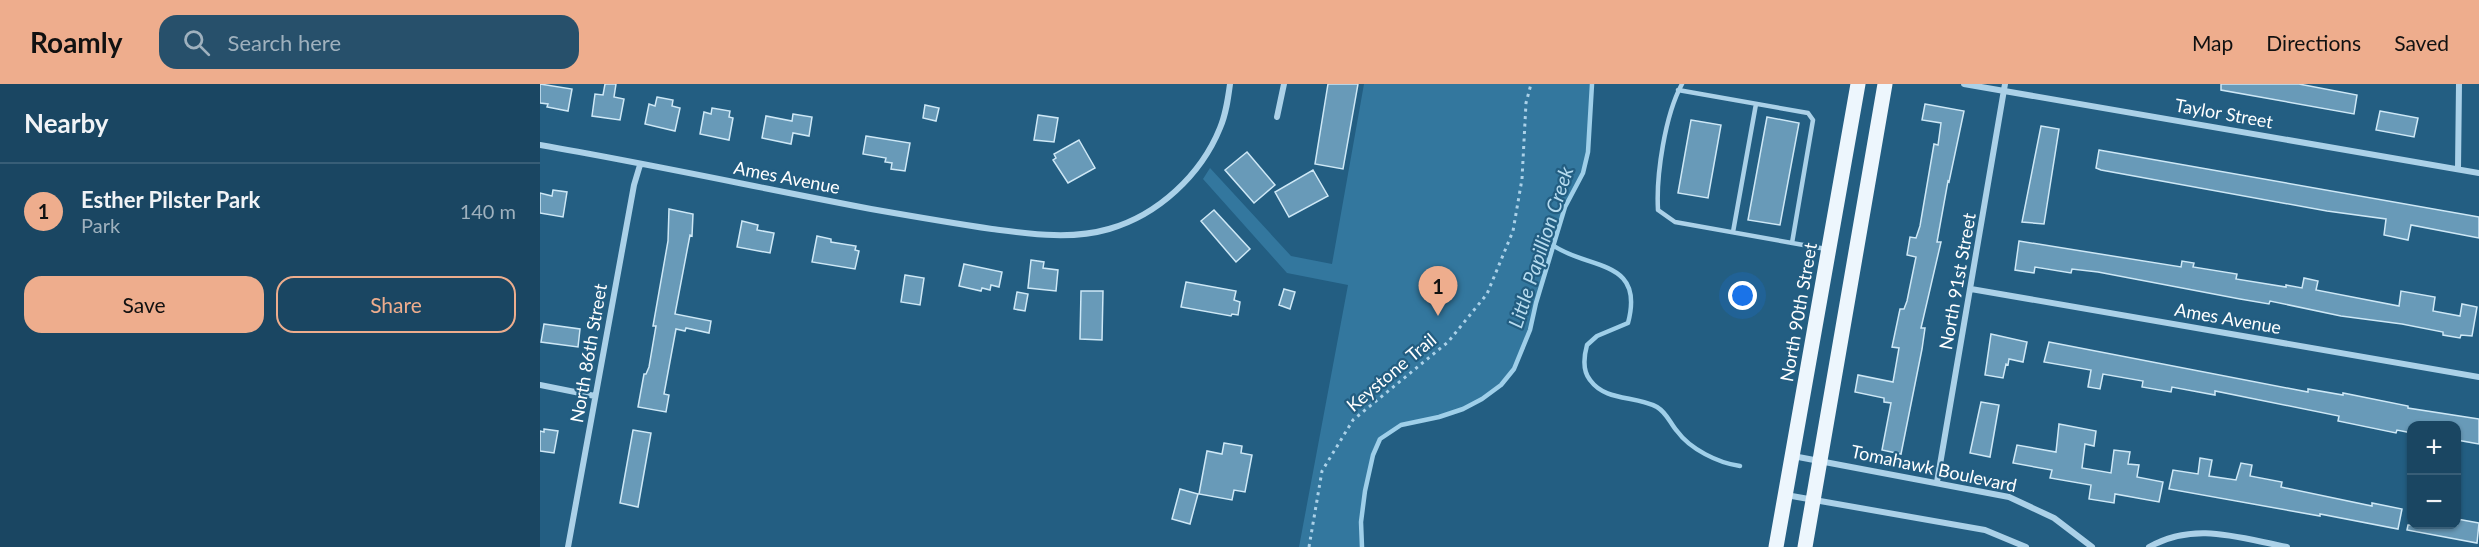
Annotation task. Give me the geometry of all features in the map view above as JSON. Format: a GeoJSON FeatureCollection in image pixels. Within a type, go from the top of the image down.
{"type":"FeatureCollection","features":[{"type":"Feature","properties":{"kind":"main road","name":"North 90th Street"},"geometry":{"type":"LineString","coordinates":[[1776,547],[1858,84]]}},
{"type":"Feature","properties":{"kind":"main road"},"geometry":{"type":"LineString","coordinates":[[1804,547],[1885,84]]}},
{"type":"Feature","properties":{"kind":"street","name":"Ames Avenue"},"geometry":{"type":"LineString","coordinates":[[540,145],[939,222],[1030,234],[1082,235],[1109,230],[1160,205],[1196,168],[1213,143],[1221,128],[1230,84]]}},
{"type":"Feature","properties":{"kind":"street"},"geometry":{"type":"LineString","coordinates":[[1277,117],[1284,84]]}},
{"type":"Feature","properties":{"kind":"street","name":"Taylor Street"},"geometry":{"type":"LineString","coordinates":[[1964,84],[2005,87],[2479,173]]}},
{"type":"Feature","properties":{"kind":"street"},"geometry":{"type":"LineString","coordinates":[[2458,169],[2459,84]]}},
{"type":"Feature","properties":{"kind":"street","name":"North 91st Street"},"geometry":{"type":"LineString","coordinates":[[1937,482],[2005,87]]}},
{"type":"Feature","properties":{"kind":"street","name":"North 86th Street"},"geometry":{"type":"LineString","coordinates":[[568,547],[634,185],[640,165]]}},
{"type":"Feature","properties":{"kind":"street","name":"Ames Avenue"},"geometry":{"type":"LineString","coordinates":[[1971,288],[2479,377]]}},
{"type":"Feature","properties":{"kind":"street"},"geometry":{"type":"LineString","coordinates":[[540,385],[595,396]]}},
{"type":"Feature","properties":{"kind":"street","name":"Tomahawk Boulevard"},"geometry":{"type":"LineString","coordinates":[[1793,456],[2008,497],[2032,506],[2075,532],[2092,547]]}},
{"type":"Feature","properties":{"kind":"street"},"geometry":{"type":"LineString","coordinates":[[1786,495],[1985,530],[2026,547]]}},
{"type":"Feature","properties":{"kind":"street"},"geometry":{"type":"LineString","coordinates":[[2149,547],[2175,536],[2201,532],[2287,547]]}},
{"type":"Feature","properties":{"kind":"lane"},"geometry":{"type":"LineString","coordinates":[[1682,84],[1672,102],[1657,188],[1658,210],[1675,222],[1828,250]]}},
{"type":"Feature","properties":{"kind":"lane"},"geometry":{"type":"LineString","coordinates":[[1678,90],[1808,113],[1813,120],[1792,243]]}},
{"type":"Feature","properties":{"kind":"lane"},"geometry":{"type":"LineString","coordinates":[[1733,232],[1756,104]]}},
{"type":"Feature","properties":{"kind":"path","name":"Keystone Trail"},"geometry":{"type":"LineString","coordinates":[[1309,547],[1322,471],[1353,420],[1448,342],[1487,294],[1513,231],[1522,179],[1526,103],[1531,84]]}},
{"type":"Feature","properties":{"kind":"shaded area"},"geometry":{"type":"Polygon","coordinates":[[[1364,84],[1592,84],[1588,152],[1583,173],[1565,207],[1530,330],[1514,369],[1501,385],[1463,409],[1401,425],[1380,439],[1373,455],[1365,491],[1361,522],[1362,547],[1299,547],[1348,285],[1287,273],[1203,179],[1210,168],[1291,256],[1332,264],[1364,84]]]}},
{"type":"Feature","properties":{"kind":"building"},"geometry":{"type":"Polygon","coordinates":[[[540,84],[572,89],[568,111],[547,107],[548,104],[540,103],[540,84]]]}},
{"type":"Feature","properties":{"kind":"building"},"geometry":{"type":"Polygon","coordinates":[[[605,84],[616,84],[614,97],[624,99],[620,120],[592,116],[595,94],[603,95],[605,84]]]}},
{"type":"Feature","properties":{"kind":"building"},"geometry":{"type":"Polygon","coordinates":[[[1328,84],[1358,84],[1343,169],[1315,164],[1328,84]]]}},
{"type":"Feature","properties":{"kind":"building"},"geometry":{"type":"Polygon","coordinates":[[[2221,84],[2299,84],[2357,95],[2354,114],[2221,90],[2221,84]]]}},
{"type":"Feature","properties":{"kind":"building"},"geometry":{"type":"Polygon","coordinates":[[[657,97],[673,100],[672,106],[680,108],[675,131],[645,124],[649,104],[655,106],[657,97]]]}},
{"type":"Feature","properties":{"kind":"building"},"geometry":{"type":"Polygon","coordinates":[[[1925,104],[1964,111],[1937,242],[1941,242],[1921,328],[1925,328],[1922,349],[1901,454],[1882,450],[1891,403],[1884,402],[1884,398],[1855,392],[1858,375],[1893,382],[1899,348],[1892,347],[1900,309],[1904,309],[1907,301],[1916,257],[1907,255],[1910,237],[1916,238],[1920,226],[1934,144],[1938,145],[1941,123],[1922,120],[1925,104]]]}},
{"type":"Feature","properties":{"kind":"building"},"geometry":{"type":"Polygon","coordinates":[[[925,105],[939,108],[936,121],[923,118],[925,105]]]}},
{"type":"Feature","properties":{"kind":"building"},"geometry":{"type":"Polygon","coordinates":[[[712,108],[730,111],[729,117],[733,118],[729,140],[700,134],[704,112],[711,114],[712,108]]]}},
{"type":"Feature","properties":{"kind":"building"},"geometry":{"type":"Polygon","coordinates":[[[2380,111],[2418,118],[2414,137],[2376,130],[2380,111]]]}},
{"type":"Feature","properties":{"kind":"building"},"geometry":{"type":"Polygon","coordinates":[[[793,114],[812,117],[809,136],[793,133],[791,144],[762,138],[766,116],[792,121],[793,114]]]}},
{"type":"Feature","properties":{"kind":"building"},"geometry":{"type":"Polygon","coordinates":[[[1038,115],[1058,118],[1054,142],[1034,140],[1038,115]]]}},
{"type":"Feature","properties":{"kind":"building"},"geometry":{"type":"Polygon","coordinates":[[[1767,117],[1799,123],[1780,225],[1748,220],[1767,117]]]}},
{"type":"Feature","properties":{"kind":"building"},"geometry":{"type":"Polygon","coordinates":[[[1691,120],[1721,125],[1708,198],[1678,193],[1691,120]]]}},
{"type":"Feature","properties":{"kind":"building"},"geometry":{"type":"Polygon","coordinates":[[[2041,126],[2059,129],[2044,224],[2022,222],[2041,126]]]}},
{"type":"Feature","properties":{"kind":"building"},"geometry":{"type":"Polygon","coordinates":[[[866,136],[910,143],[905,171],[891,169],[892,163],[885,162],[886,158],[863,154],[866,136]]]}},
{"type":"Feature","properties":{"kind":"building"},"geometry":{"type":"Polygon","coordinates":[[[1079,140],[1095,168],[1068,183],[1053,160],[1056,158],[1054,154],[1079,140]]]}},
{"type":"Feature","properties":{"kind":"building"},"geometry":{"type":"Polygon","coordinates":[[[2099,150],[2479,217],[2479,238],[2411,225],[2408,240],[2384,235],[2386,219],[2327,211],[2101,170],[2096,168],[2099,150]]]}},
{"type":"Feature","properties":{"kind":"building"},"geometry":{"type":"Polygon","coordinates":[[[1247,152],[1275,185],[1254,203],[1225,170],[1247,152]]]}},
{"type":"Feature","properties":{"kind":"building"},"geometry":{"type":"Polygon","coordinates":[[[1313,170],[1328,196],[1289,217],[1275,192],[1313,170]]]}},
{"type":"Feature","properties":{"kind":"building"},"geometry":{"type":"Polygon","coordinates":[[[553,190],[567,192],[563,217],[540,213],[540,193],[552,196],[553,190]]]}},
{"type":"Feature","properties":{"kind":"building"},"geometry":{"type":"Polygon","coordinates":[[[669,209],[693,214],[692,236],[690,235],[675,314],[711,321],[709,333],[686,328],[685,331],[676,329],[664,394],[669,395],[666,412],[638,407],[644,374],[649,367],[656,326],[653,326],[668,241],[669,209]]]}},
{"type":"Feature","properties":{"kind":"building"},"geometry":{"type":"Polygon","coordinates":[[[1214,210],[1250,249],[1236,262],[1201,221],[1214,210]]]}},
{"type":"Feature","properties":{"kind":"building"},"geometry":{"type":"Polygon","coordinates":[[[742,221],[758,225],[757,230],[774,233],[770,253],[737,247],[742,221]]]}},
{"type":"Feature","properties":{"kind":"building"},"geometry":{"type":"Polygon","coordinates":[[[817,236],[831,239],[831,242],[856,246],[855,250],[859,251],[855,269],[812,262],[817,236]]]}},
{"type":"Feature","properties":{"kind":"building"},"geometry":{"type":"Polygon","coordinates":[[[2019,241],[2181,267],[2182,261],[2194,263],[2193,267],[2237,274],[2236,279],[2286,287],[2286,285],[2302,288],[2304,278],[2318,281],[2316,290],[2399,306],[2401,291],[2435,297],[2433,311],[2460,316],[2462,304],[2477,307],[2472,336],[2461,335],[2460,338],[2443,335],[2443,332],[2402,324],[2341,316],[2270,301],[2269,304],[2098,272],[2072,269],[2071,273],[2035,267],[2034,273],[2015,270],[2019,241]]]}},
{"type":"Feature","properties":{"kind":"building"},"geometry":{"type":"Polygon","coordinates":[[[1031,260],[1044,262],[1043,268],[1058,270],[1056,291],[1028,288],[1031,260]]]}},
{"type":"Feature","properties":{"kind":"building"},"geometry":{"type":"Polygon","coordinates":[[[964,264],[1002,272],[999,287],[991,285],[990,290],[982,288],[981,291],[959,286],[964,264]]]}},
{"type":"Feature","properties":{"kind":"building"},"geometry":{"type":"Polygon","coordinates":[[[905,275],[924,278],[920,305],[901,302],[905,275]]]}},
{"type":"Feature","properties":{"kind":"building"},"geometry":{"type":"Polygon","coordinates":[[[1186,282],[1236,291],[1234,300],[1240,302],[1238,315],[1232,314],[1231,316],[1181,307],[1186,282]]]}},
{"type":"Feature","properties":{"kind":"building"},"geometry":{"type":"Polygon","coordinates":[[[1284,289],[1295,292],[1290,309],[1279,305],[1284,289]]]}},
{"type":"Feature","properties":{"kind":"building"},"geometry":{"type":"Polygon","coordinates":[[[1081,291],[1103,291],[1102,340],[1080,339],[1081,291]]]}},
{"type":"Feature","properties":{"kind":"building"},"geometry":{"type":"Polygon","coordinates":[[[1017,292],[1028,294],[1025,311],[1014,309],[1017,292]]]}},
{"type":"Feature","properties":{"kind":"building"},"geometry":{"type":"Polygon","coordinates":[[[544,324],[580,329],[578,347],[541,342],[544,324]]]}},
{"type":"Feature","properties":{"kind":"building"},"geometry":{"type":"Polygon","coordinates":[[[1991,334],[2027,342],[2023,362],[2009,359],[2003,378],[1985,375],[1991,334]]]}},
{"type":"Feature","properties":{"kind":"building"},"geometry":{"type":"Polygon","coordinates":[[[2049,342],[2308,392],[2308,389],[2343,395],[2343,393],[2408,406],[2408,408],[2479,419],[2479,444],[2461,441],[2461,421],[2407,421],[2407,432],[2397,430],[2396,433],[2338,421],[2339,416],[2215,391],[2215,395],[2172,387],[2171,392],[2142,387],[2143,381],[2103,374],[2100,389],[2088,387],[2091,370],[2044,362],[2049,342]]]}},
{"type":"Feature","properties":{"kind":"building"},"geometry":{"type":"Polygon","coordinates":[[[1981,402],[1999,405],[1990,457],[1970,453],[1981,402]]]}},
{"type":"Feature","properties":{"kind":"building"},"geometry":{"type":"Polygon","coordinates":[[[2059,424],[2096,431],[2094,446],[2085,444],[2082,468],[2111,473],[2114,450],[2130,452],[2128,464],[2139,465],[2137,477],[2163,482],[2159,502],[2115,494],[2114,503],[2089,499],[2091,485],[2050,478],[2052,470],[2013,463],[2017,445],[2056,452],[2059,424]]]}},
{"type":"Feature","properties":{"kind":"building"},"geometry":{"type":"Polygon","coordinates":[[[544,429],[558,431],[554,453],[540,451],[540,431],[544,432],[544,429]]]}},
{"type":"Feature","properties":{"kind":"building"},"geometry":{"type":"Polygon","coordinates":[[[633,430],[651,433],[638,507],[620,503],[633,430]]]}},
{"type":"Feature","properties":{"kind":"building"},"geometry":{"type":"Polygon","coordinates":[[[1224,443],[1242,446],[1241,453],[1252,455],[1245,492],[1234,490],[1232,500],[1199,494],[1207,451],[1222,454],[1224,443]]]}},
{"type":"Feature","properties":{"kind":"building"},"geometry":{"type":"Polygon","coordinates":[[[2200,458],[2212,460],[2209,476],[2236,480],[2241,463],[2252,465],[2250,476],[2282,482],[2281,487],[2372,506],[2372,503],[2402,509],[2398,529],[2169,489],[2173,470],[2198,474],[2200,458]]]}},
{"type":"Feature","properties":{"kind":"building"},"geometry":{"type":"Polygon","coordinates":[[[1180,489],[1198,494],[1190,524],[1172,519],[1180,489]]]}},
{"type":"Feature","properties":{"kind":"building"},"geometry":{"type":"Polygon","coordinates":[[[2461,520],[2479,523],[2477,543],[2407,530],[2461,529],[2461,520]]]}},
{"type":"Feature","properties":{"kind":"waterway","name":"Little Papillion Creek"},"geometry":{"type":"LineString","coordinates":[[1362,547],[1361,522],[1365,491],[1373,455],[1380,439],[1401,425],[1463,409],[1501,385],[1514,369],[1530,330],[1565,207],[1583,173],[1588,152],[1592,84]]}},
{"type":"Feature","properties":{"kind":"waterway"},"geometry":{"type":"LineString","coordinates":[[1554,246],[1568,254],[1611,270],[1622,277],[1629,287],[1631,302],[1628,323],[1597,336],[1587,345],[1585,367],[1590,380],[1604,392],[1657,407],[1689,444],[1714,458],[1740,466]]}},
{"type":"Feature","properties":{"kind":"place","name":"Esther Pilster Park"},"geometry":{"type":"Point","coordinates":[1438,316]}}]}
